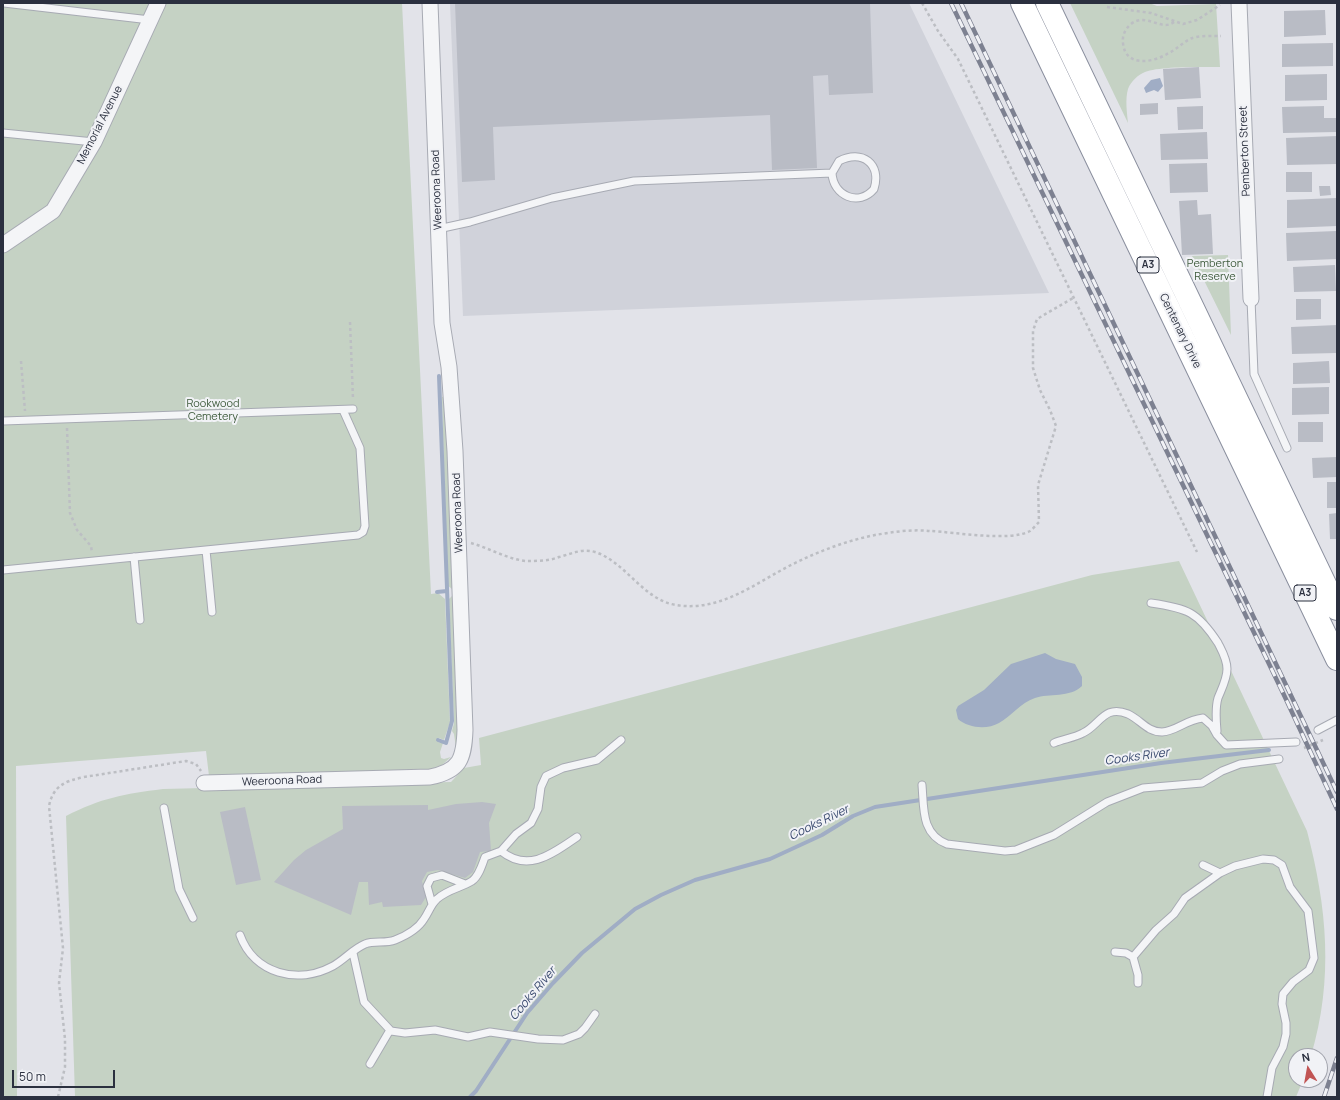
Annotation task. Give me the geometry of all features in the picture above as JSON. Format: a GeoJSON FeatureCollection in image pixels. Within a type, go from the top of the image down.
{"type":"FeatureCollection","features":[{"type":"Feature","properties":{"kind":"highway","name":"Centenary Drive"},"geometry":{"type":"LineString","coordinates":[[1022,3],[1337,659]]}},
{"type":"Feature","properties":{"kind":"highway","name":"Centenary Drive"},"geometry":{"type":"LineString","coordinates":[[1047,3],[1337,609]]}},
{"type":"Feature","properties":{"kind":"street","name":"Memorial Avenue"},"geometry":{"type":"LineString","coordinates":[[3,245],[53,211],[94,142],[158,3]]}},
{"type":"Feature","properties":{"kind":"street","name":"Weeroona Road"},"geometry":{"type":"LineString","coordinates":[[204,783],[418,777],[442,774],[451,771],[461,758],[465,730],[458,540],[451,384],[442,323],[430,3]]}},
{"type":"Feature","properties":{"kind":"street","name":"Pemberton Street"},"geometry":{"type":"LineString","coordinates":[[1239,3],[1251,299]]}},
{"type":"Feature","properties":{"kind":"lane"},"geometry":{"type":"LineString","coordinates":[[4,3],[150,20]]}},
{"type":"Feature","properties":{"kind":"lane"},"geometry":{"type":"LineString","coordinates":[[3,133],[94,142]]}},
{"type":"Feature","properties":{"kind":"lane"},"geometry":{"type":"LineString","coordinates":[[853,156],[860,157],[873,166],[875,178],[874,189],[862,198],[854,199],[845,196],[835,185],[832,173],[840,160],[853,156]]}},
{"type":"Feature","properties":{"kind":"lane"},"geometry":{"type":"LineString","coordinates":[[438,229],[470,222],[552,198],[634,181],[832,173]]}},
{"type":"Feature","properties":{"kind":"lane"},"geometry":{"type":"LineString","coordinates":[[1251,299],[1254,374],[1287,448]]}},
{"type":"Feature","properties":{"kind":"lane"},"geometry":{"type":"LineString","coordinates":[[3,421],[353,409]]}},
{"type":"Feature","properties":{"kind":"lane"},"geometry":{"type":"LineString","coordinates":[[3,570],[358,535],[363,532],[365,526],[360,448],[343,410]]}},
{"type":"Feature","properties":{"kind":"lane"},"geometry":{"type":"LineString","coordinates":[[206,550],[212,612]]}},
{"type":"Feature","properties":{"kind":"lane"},"geometry":{"type":"LineString","coordinates":[[134,557],[140,620]]}},
{"type":"Feature","properties":{"kind":"lane"},"geometry":{"type":"LineString","coordinates":[[1151,603],[1187,611],[1198,616],[1208,628],[1224,656],[1227,669],[1225,681],[1216,704],[1218,735]]}},
{"type":"Feature","properties":{"kind":"lane"},"geometry":{"type":"LineString","coordinates":[[1054,743],[1085,732],[1101,716],[1108,712],[1127,714],[1142,725],[1157,732],[1171,730],[1186,721],[1202,718],[1212,726],[1223,743],[1231,745],[1264,742],[1296,742]]}},
{"type":"Feature","properties":{"kind":"lane"},"geometry":{"type":"LineString","coordinates":[[1318,730],[1337,720]]}},
{"type":"Feature","properties":{"kind":"lane"},"geometry":{"type":"LineString","coordinates":[[240,935],[248,953],[256,961],[273,970],[286,974],[311,974],[324,970],[367,943],[386,943],[403,937],[420,924],[432,904],[448,890],[465,884],[475,878],[485,857],[501,851],[534,818],[538,809],[543,781],[546,776],[563,768],[597,760],[621,740]]}},
{"type":"Feature","properties":{"kind":"lane"},"geometry":{"type":"LineString","coordinates":[[922,785],[924,815],[930,833],[938,840],[947,844],[1005,851],[1016,850],[1054,835],[1107,802],[1143,788],[1202,783],[1222,771],[1240,764],[1279,759]]}},
{"type":"Feature","properties":{"kind":"lane"},"geometry":{"type":"LineString","coordinates":[[164,808],[179,889],[193,918]]}},
{"type":"Feature","properties":{"kind":"lane"},"geometry":{"type":"LineString","coordinates":[[501,851],[517,860],[533,861],[557,850],[577,837]]}},
{"type":"Feature","properties":{"kind":"lane"},"geometry":{"type":"LineString","coordinates":[[1133,957],[1156,930],[1174,914],[1186,898],[1220,873],[1252,860],[1274,860],[1282,865],[1290,887],[1309,915],[1314,958],[1309,970],[1293,982],[1283,994],[1282,1004],[1286,1023],[1286,1034],[1283,1046],[1272,1068],[1267,1097]]}},
{"type":"Feature","properties":{"kind":"lane"},"geometry":{"type":"LineString","coordinates":[[1202,865],[1220,873]]}},
{"type":"Feature","properties":{"kind":"lane"},"geometry":{"type":"LineString","coordinates":[[432,904],[427,886],[431,878],[442,875],[465,884]]}},
{"type":"Feature","properties":{"kind":"lane"},"geometry":{"type":"LineString","coordinates":[[353,952],[364,1002],[390,1030],[405,1033],[435,1030],[468,1037],[490,1032],[538,1039],[563,1040],[579,1034],[595,1014]]}},
{"type":"Feature","properties":{"kind":"lane"},"geometry":{"type":"LineString","coordinates":[[1115,952],[1126,953],[1133,957],[1138,975],[1138,983]]}},
{"type":"Feature","properties":{"kind":"lane"},"geometry":{"type":"LineString","coordinates":[[370,1064],[390,1030]]}},
{"type":"Feature","properties":{"kind":"path"},"geometry":{"type":"LineString","coordinates":[[922,3],[938,32],[958,59],[1196,552]]}},
{"type":"Feature","properties":{"kind":"path"},"geometry":{"type":"LineString","coordinates":[[1107,7],[1150,13],[1163,16],[1174,22],[1190,23],[1220,5]]}},
{"type":"Feature","properties":{"kind":"path"},"geometry":{"type":"LineString","coordinates":[[1174,22],[1169,25],[1162,25],[1147,20],[1132,23],[1124,32],[1124,49],[1127,55],[1138,61],[1144,61],[1166,55],[1191,38],[1221,36]]}},
{"type":"Feature","properties":{"kind":"path"},"geometry":{"type":"LineString","coordinates":[[458,540],[525,561],[546,560],[583,551],[595,552],[608,559],[657,600],[676,605],[694,605],[714,603],[734,597],[821,551],[876,535],[928,530],[958,534],[1014,535],[1030,531],[1039,522],[1038,485],[1056,426],[1040,390],[1033,368],[1033,332],[1037,319],[1073,298]]}},
{"type":"Feature","properties":{"kind":"path"},"geometry":{"type":"LineString","coordinates":[[350,322],[353,409]]}},
{"type":"Feature","properties":{"kind":"path"},"geometry":{"type":"LineString","coordinates":[[21,361],[26,420]]}},
{"type":"Feature","properties":{"kind":"path"},"geometry":{"type":"LineString","coordinates":[[67,419],[70,512],[77,530],[91,546],[92,561]]}},
{"type":"Feature","properties":{"kind":"path"},"geometry":{"type":"LineString","coordinates":[[58,1097],[64,1067],[65,1039],[59,983],[63,948],[49,806],[51,797],[61,784],[69,780],[186,761],[196,764],[203,773],[204,783]]}},
{"type":"Feature","properties":{"kind":"shaded area"},"geometry":{"type":"Polygon","coordinates":[[[450,3],[909,3],[1049,293],[463,316],[450,3]]]}},
{"type":"Feature","properties":{"kind":"green space","name":"Rookwood Cemetery"},"geometry":{"type":"Polygon","coordinates":[[[3,3],[402,3],[431,594],[438,593],[445,599],[450,722],[444,740],[439,738],[438,742],[443,743],[440,752],[441,758],[444,759],[451,757],[442,765],[431,769],[209,776],[206,751],[16,766],[17,1097],[3,1097],[3,3]]]}},
{"type":"Feature","properties":{"kind":"green space"},"geometry":{"type":"Polygon","coordinates":[[[1070,3],[1149,3],[1157,6],[1216,4],[1220,67],[1181,67],[1161,69],[1145,72],[1140,75],[1129,86],[1127,93],[1126,102],[1128,123],[1070,3]]]}},
{"type":"Feature","properties":{"kind":"green space","name":"Pemberton Reserve"},"geometry":{"type":"Polygon","coordinates":[[[1228,255],[1231,335],[1192,256],[1228,255]]]}},
{"type":"Feature","properties":{"kind":"green space"},"geometry":{"type":"Polygon","coordinates":[[[445,396],[459,724],[456,748],[454,734],[452,731],[454,723],[449,599],[453,595],[452,589],[447,585],[442,397],[445,396]]]}},
{"type":"Feature","properties":{"kind":"green space"},"geometry":{"type":"Polygon","coordinates":[[[1179,561],[1307,831],[1314,859],[1323,915],[1325,971],[1323,999],[1313,1048],[1288,1048],[1288,1088],[1300,1088],[1296,1097],[75,1097],[66,816],[102,801],[136,793],[163,789],[451,782],[464,768],[481,765],[479,738],[1092,575],[1179,561]]]}},
{"type":"Feature","properties":{"kind":"water"},"geometry":{"type":"Polygon","coordinates":[[[1160,78],[1163,86],[1158,92],[1154,90],[1146,93],[1144,88],[1151,80],[1160,78]]]}},
{"type":"Feature","properties":{"kind":"water"},"geometry":{"type":"Polygon","coordinates":[[[1045,653],[1056,659],[1075,664],[1082,677],[1082,686],[1077,690],[1066,694],[1030,700],[1020,706],[1004,720],[989,727],[972,726],[958,719],[956,710],[958,706],[984,690],[1011,664],[1045,653]]]}},
{"type":"Feature","properties":{"kind":"building"},"geometry":{"type":"Polygon","coordinates":[[[455,3],[870,3],[873,93],[829,95],[828,75],[813,76],[817,168],[772,170],[770,115],[493,127],[495,180],[462,182],[455,3]]]}},
{"type":"Feature","properties":{"kind":"building"},"geometry":{"type":"Polygon","coordinates":[[[1325,10],[1326,35],[1284,37],[1284,11],[1325,10]]]}},
{"type":"Feature","properties":{"kind":"building"},"geometry":{"type":"Polygon","coordinates":[[[1333,43],[1333,66],[1282,67],[1282,44],[1333,43]]]}},
{"type":"Feature","properties":{"kind":"building"},"geometry":{"type":"Polygon","coordinates":[[[1199,67],[1201,98],[1165,100],[1163,69],[1199,67]]]}},
{"type":"Feature","properties":{"kind":"building"},"geometry":{"type":"Polygon","coordinates":[[[1327,74],[1327,100],[1285,101],[1285,75],[1327,74]]]}},
{"type":"Feature","properties":{"kind":"building"},"geometry":{"type":"Polygon","coordinates":[[[1158,103],[1158,114],[1140,115],[1140,104],[1158,103]]]}},
{"type":"Feature","properties":{"kind":"building"},"geometry":{"type":"Polygon","coordinates":[[[1203,106],[1203,129],[1178,130],[1177,107],[1203,106]]]}},
{"type":"Feature","properties":{"kind":"building"},"geometry":{"type":"Polygon","coordinates":[[[1324,106],[1324,118],[1337,118],[1337,132],[1283,133],[1282,107],[1324,106]]]}},
{"type":"Feature","properties":{"kind":"building"},"geometry":{"type":"Polygon","coordinates":[[[1207,132],[1208,159],[1161,160],[1160,134],[1207,132]]]}},
{"type":"Feature","properties":{"kind":"building"},"geometry":{"type":"Polygon","coordinates":[[[1337,136],[1337,164],[1287,165],[1286,138],[1337,136]]]}},
{"type":"Feature","properties":{"kind":"building"},"geometry":{"type":"Polygon","coordinates":[[[1207,163],[1208,192],[1170,193],[1169,164],[1207,163]]]}},
{"type":"Feature","properties":{"kind":"building"},"geometry":{"type":"Polygon","coordinates":[[[1286,172],[1312,172],[1312,192],[1286,192],[1286,172]]]}},
{"type":"Feature","properties":{"kind":"building"},"geometry":{"type":"Polygon","coordinates":[[[1319,186],[1330,186],[1331,195],[1320,196],[1319,186]]]}},
{"type":"Feature","properties":{"kind":"building"},"geometry":{"type":"Polygon","coordinates":[[[1336,198],[1337,226],[1287,228],[1287,200],[1336,198]]]}},
{"type":"Feature","properties":{"kind":"building"},"geometry":{"type":"Polygon","coordinates":[[[1197,200],[1198,215],[1211,214],[1213,254],[1182,255],[1179,201],[1197,200]]]}},
{"type":"Feature","properties":{"kind":"building"},"geometry":{"type":"Polygon","coordinates":[[[1336,231],[1337,259],[1287,261],[1286,233],[1336,231]]]}},
{"type":"Feature","properties":{"kind":"building"},"geometry":{"type":"Polygon","coordinates":[[[1335,265],[1336,291],[1294,292],[1293,267],[1335,265]]]}},
{"type":"Feature","properties":{"kind":"building"},"geometry":{"type":"Polygon","coordinates":[[[1296,299],[1321,299],[1321,319],[1296,320],[1296,299]]]}},
{"type":"Feature","properties":{"kind":"building"},"geometry":{"type":"Polygon","coordinates":[[[1337,325],[1337,353],[1292,354],[1291,327],[1337,325]]]}},
{"type":"Feature","properties":{"kind":"building"},"geometry":{"type":"Polygon","coordinates":[[[1329,361],[1330,383],[1293,384],[1293,363],[1329,361]]]}},
{"type":"Feature","properties":{"kind":"building"},"geometry":{"type":"Polygon","coordinates":[[[1329,387],[1329,414],[1292,415],[1292,388],[1329,387]]]}},
{"type":"Feature","properties":{"kind":"building"},"geometry":{"type":"Polygon","coordinates":[[[1298,422],[1323,422],[1323,442],[1298,442],[1298,422]]]}},
{"type":"Feature","properties":{"kind":"building"},"geometry":{"type":"Polygon","coordinates":[[[1337,457],[1337,477],[1313,478],[1312,458],[1337,457]]]}},
{"type":"Feature","properties":{"kind":"building"},"geometry":{"type":"Polygon","coordinates":[[[1327,482],[1337,482],[1337,508],[1327,508],[1327,482]]]}},
{"type":"Feature","properties":{"kind":"building"},"geometry":{"type":"Polygon","coordinates":[[[1337,513],[1337,539],[1330,539],[1329,514],[1337,513]]]}},
{"type":"Feature","properties":{"kind":"building"},"geometry":{"type":"Polygon","coordinates":[[[482,802],[496,804],[489,823],[491,851],[480,852],[473,872],[465,878],[438,870],[427,872],[422,881],[426,897],[421,905],[383,907],[382,902],[369,905],[368,882],[359,882],[351,915],[274,882],[294,860],[306,850],[343,829],[342,806],[428,805],[428,810],[456,804],[482,802]]]}},
{"type":"Feature","properties":{"kind":"building"},"geometry":{"type":"Polygon","coordinates":[[[245,807],[261,880],[236,885],[220,812],[245,807]]]}},
{"type":"Feature","properties":{"kind":"waterway"},"geometry":{"type":"LineString","coordinates":[[438,740],[446,743],[452,721],[439,376]]}},
{"type":"Feature","properties":{"kind":"waterway"},"geometry":{"type":"LineString","coordinates":[[437,592],[447,591]]}},
{"type":"Feature","properties":{"kind":"waterway","name":"Cooks River"},"geometry":{"type":"LineString","coordinates":[[470,1097],[476,1091],[527,1013],[582,953],[635,909],[661,895],[695,880],[770,859],[822,835],[853,816],[875,807],[1161,763],[1269,750]]}},
{"type":"Feature","properties":{"kind":"railway"},"geometry":{"type":"LineString","coordinates":[[951,3],[1284,695],[1337,809]]}},
{"type":"Feature","properties":{"kind":"railway"},"geometry":{"type":"LineString","coordinates":[[961,3],[1337,792]]}},
{"type":"Feature","properties":{"kind":"railway"},"geometry":{"type":"LineString","coordinates":[[1324,1097],[1337,1058]]}}]}
